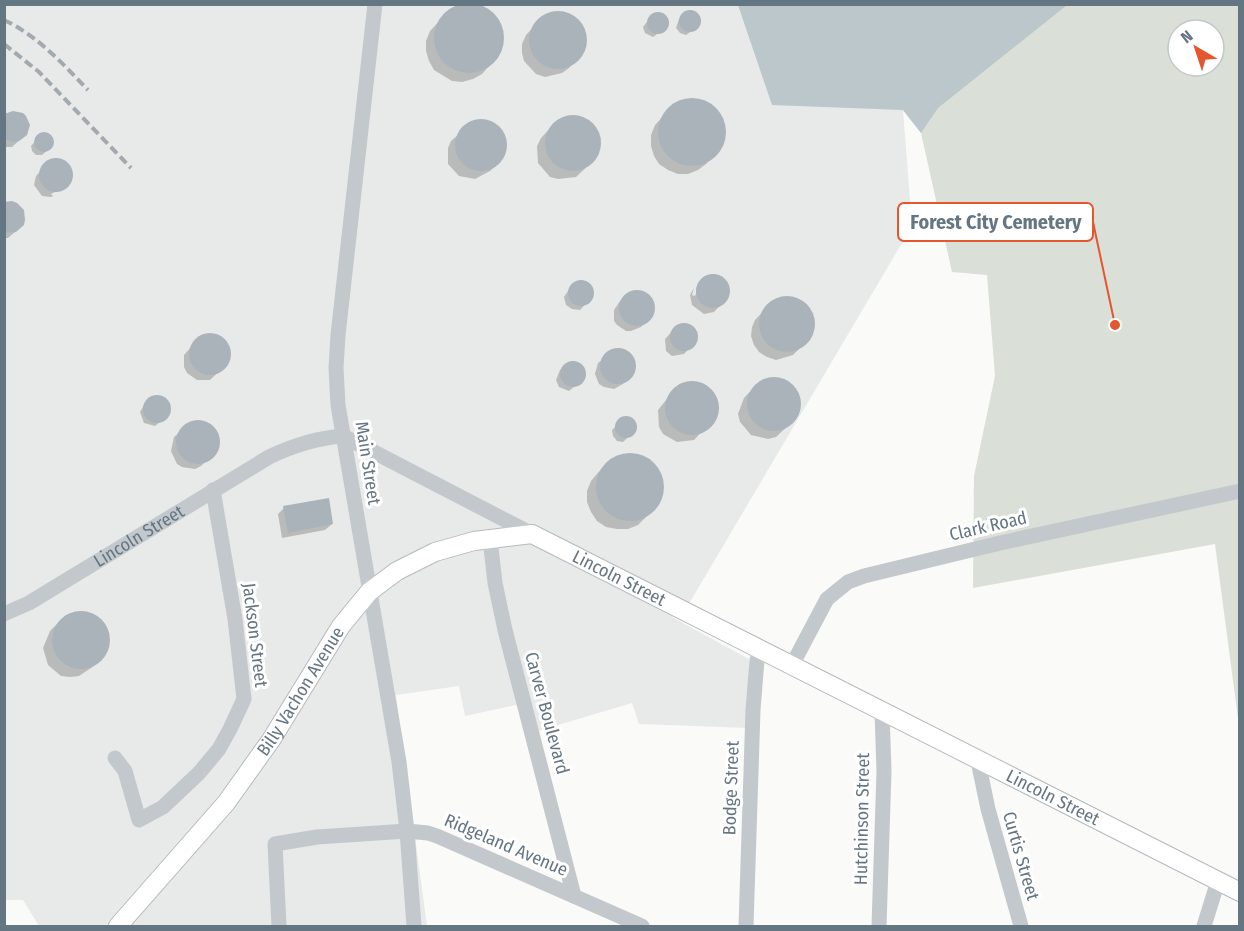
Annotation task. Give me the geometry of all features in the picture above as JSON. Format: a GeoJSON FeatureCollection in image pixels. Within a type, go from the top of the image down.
{"type":"FeatureCollection","features":[{"type":"Feature","properties":{"kind":"main road","name":"Billy Vachon Avenue"},"geometry":{"type":"LineString","coordinates":[[117,926],[226,803],[272,740],[341,626],[369,592],[397,571],[453,545],[531,534]]}},
{"type":"Feature","properties":{"kind":"main road","name":"Lincoln Street"},"geometry":{"type":"LineString","coordinates":[[531,534],[1239,892]]}},
{"type":"Feature","properties":{"kind":"street","name":"Main Street"},"geometry":{"type":"LineString","coordinates":[[375,4],[337,353],[336,385],[399,762],[414,927]]}},
{"type":"Feature","properties":{"kind":"street","name":"Lincoln Street"},"geometry":{"type":"LineString","coordinates":[[4,614],[29,603],[213,490],[291,447],[310,441],[344,436],[531,534]]}},
{"type":"Feature","properties":{"kind":"street","name":"Jackson Street"},"geometry":{"type":"LineString","coordinates":[[115,758],[125,771],[139,820],[163,807],[199,773],[219,749],[243,699],[235,619],[213,490]]}},
{"type":"Feature","properties":{"kind":"street","name":"Clark Road"},"geometry":{"type":"LineString","coordinates":[[791,667],[826,599],[848,582],[864,576],[1000,543],[1239,491]]}},
{"type":"Feature","properties":{"kind":"street","name":"Carver Boulevard"},"geometry":{"type":"LineString","coordinates":[[490,539],[495,584],[574,896]]}},
{"type":"Feature","properties":{"kind":"street","name":"Bodge Street"},"geometry":{"type":"LineString","coordinates":[[746,927],[753,710],[757,660],[761,651]]}},
{"type":"Feature","properties":{"kind":"street","name":"Hutchinson Street"},"geometry":{"type":"LineString","coordinates":[[879,927],[884,771],[882,712]]}},
{"type":"Feature","properties":{"kind":"street","name":"Curtis Street"},"geometry":{"type":"LineString","coordinates":[[978,761],[988,809],[1021,927]]}},
{"type":"Feature","properties":{"kind":"street","name":"Ridgeland Avenue"},"geometry":{"type":"LineString","coordinates":[[279,927],[275,844],[311,838],[407,831],[428,833],[638,926]]}},
{"type":"Feature","properties":{"kind":"street"},"geometry":{"type":"LineString","coordinates":[[1204,927],[1218,881]]}},
{"type":"Feature","properties":{"kind":"shaded area"},"geometry":{"type":"Polygon","coordinates":[[[738,4],[1067,5],[938,108],[921,133],[903,110],[772,105],[738,4]]]}},
{"type":"Feature","properties":{"kind":"shaded area"},"geometry":{"type":"Polygon","coordinates":[[[5,5],[738,5],[772,105],[903,110],[912,226],[690,602],[672,617],[749,659],[748,728],[639,724],[632,703],[538,731],[530,702],[465,716],[459,686],[396,695],[427,926],[39,926],[23,900],[5,900],[5,5]]]}},
{"type":"Feature","properties":{"kind":"shaded area"},"geometry":{"type":"Polygon","coordinates":[[[738,5],[1239,5],[1239,726],[1215,544],[973,588],[974,476],[995,376],[987,275],[952,272],[921,133],[903,110],[772,105],[738,5]]]}},
{"type":"Feature","properties":{"kind":"building"},"geometry":{"type":"Polygon","coordinates":[[[469,3],[482,6],[494,13],[501,25],[504,38],[501,51],[494,63],[482,70],[469,73],[456,70],[444,63],[437,51],[434,38],[437,25],[444,13],[456,6],[469,3]]]}},
{"type":"Feature","properties":{"kind":"building"},"geometry":{"type":"Polygon","coordinates":[[[690,10],[698,13],[701,21],[698,29],[690,32],[682,29],[679,21],[682,13],[690,10]]]}},
{"type":"Feature","properties":{"kind":"building"},"geometry":{"type":"Polygon","coordinates":[[[558,11],[574,16],[582,24],[587,40],[582,56],[574,64],[558,69],[542,64],[534,56],[529,40],[534,24],[542,16],[558,11]]]}},
{"type":"Feature","properties":{"kind":"building"},"geometry":{"type":"Polygon","coordinates":[[[658,12],[666,15],[669,23],[666,31],[658,34],[650,31],[647,23],[650,15],[658,12]]]}},
{"type":"Feature","properties":{"kind":"building"},"geometry":{"type":"Polygon","coordinates":[[[692,98],[705,101],[716,108],[723,119],[726,132],[723,145],[716,156],[705,163],[692,166],[679,163],[668,156],[661,145],[658,132],[661,119],[668,108],[679,101],[692,98]]]}},
{"type":"Feature","properties":{"kind":"building"},"geometry":{"type":"Polygon","coordinates":[[[13,111],[23,113],[30,125],[27,135],[14,142],[4,139],[4,114],[13,111]]]}},
{"type":"Feature","properties":{"kind":"building"},"geometry":{"type":"Polygon","coordinates":[[[567,115],[579,115],[593,123],[601,137],[599,154],[593,163],[579,171],[567,171],[550,159],[545,149],[545,137],[557,120],[567,115]]]}},
{"type":"Feature","properties":{"kind":"building"},"geometry":{"type":"Polygon","coordinates":[[[476,119],[486,119],[495,123],[503,131],[507,145],[503,159],[495,167],[486,171],[476,171],[467,167],[459,159],[455,150],[455,140],[459,131],[467,123],[476,119]]]}},
{"type":"Feature","properties":{"kind":"building"},"geometry":{"type":"Polygon","coordinates":[[[44,132],[51,135],[54,142],[51,149],[44,152],[37,149],[34,142],[37,135],[44,132]]]}},
{"type":"Feature","properties":{"kind":"building"},"geometry":{"type":"Polygon","coordinates":[[[56,158],[68,163],[73,175],[68,187],[56,192],[44,187],[39,175],[44,163],[56,158]]]}},
{"type":"Feature","properties":{"kind":"building"},"geometry":{"type":"Polygon","coordinates":[[[12,201],[24,210],[24,225],[16,232],[4,233],[4,202],[12,201]]]}},
{"type":"Feature","properties":{"kind":"building"},"geometry":{"type":"Polygon","coordinates":[[[713,274],[725,279],[730,291],[725,303],[713,308],[701,303],[696,291],[701,279],[713,274]]]}},
{"type":"Feature","properties":{"kind":"building"},"geometry":{"type":"Polygon","coordinates":[[[581,280],[590,284],[594,293],[590,302],[581,306],[572,302],[568,293],[572,284],[581,280]]]}},
{"type":"Feature","properties":{"kind":"building"},"geometry":{"type":"Polygon","coordinates":[[[637,290],[650,295],[655,308],[650,321],[637,326],[624,321],[619,308],[624,295],[637,290]]]}},
{"type":"Feature","properties":{"kind":"building"},"geometry":{"type":"Polygon","coordinates":[[[787,296],[798,298],[807,304],[813,313],[815,324],[813,335],[807,344],[798,350],[787,352],[776,350],[767,344],[761,335],[759,324],[761,313],[767,304],[776,298],[787,296]]]}},
{"type":"Feature","properties":{"kind":"building"},"geometry":{"type":"Polygon","coordinates":[[[684,323],[694,327],[698,337],[694,347],[684,351],[674,347],[670,337],[674,327],[684,323]]]}},
{"type":"Feature","properties":{"kind":"building"},"geometry":{"type":"Polygon","coordinates":[[[210,333],[218,334],[225,339],[230,346],[230,362],[225,369],[218,374],[210,375],[202,374],[195,369],[190,362],[189,354],[190,346],[195,339],[202,334],[210,333]]]}},
{"type":"Feature","properties":{"kind":"building"},"geometry":{"type":"Polygon","coordinates":[[[618,348],[630,354],[636,366],[630,378],[618,384],[606,378],[600,366],[606,354],[618,348]]]}},
{"type":"Feature","properties":{"kind":"building"},"geometry":{"type":"Polygon","coordinates":[[[573,361],[582,365],[586,374],[582,383],[573,387],[564,383],[560,374],[564,365],[573,361]]]}},
{"type":"Feature","properties":{"kind":"building"},"geometry":{"type":"Polygon","coordinates":[[[769,377],[779,377],[789,381],[797,389],[801,404],[797,419],[789,427],[779,431],[769,431],[759,427],[751,419],[747,409],[747,399],[751,389],[759,381],[769,377]]]}},
{"type":"Feature","properties":{"kind":"building"},"geometry":{"type":"Polygon","coordinates":[[[692,381],[702,383],[711,389],[717,398],[719,408],[717,418],[711,427],[702,433],[692,435],[682,433],[673,427],[667,418],[665,408],[667,398],[673,389],[682,383],[692,381]]]}},
{"type":"Feature","properties":{"kind":"building"},"geometry":{"type":"Polygon","coordinates":[[[157,395],[167,399],[171,409],[167,419],[157,423],[147,419],[143,409],[147,399],[157,395]]]}},
{"type":"Feature","properties":{"kind":"building"},"geometry":{"type":"Polygon","coordinates":[[[626,416],[634,419],[637,427],[634,435],[626,438],[618,435],[615,427],[618,419],[626,416]]]}},
{"type":"Feature","properties":{"kind":"building"},"geometry":{"type":"Polygon","coordinates":[[[198,420],[213,427],[220,442],[213,457],[198,464],[183,457],[176,442],[183,427],[198,420]]]}},
{"type":"Feature","properties":{"kind":"building"},"geometry":{"type":"Polygon","coordinates":[[[623,453],[637,453],[649,458],[659,468],[664,487],[659,506],[649,516],[637,521],[623,521],[611,516],[601,506],[596,494],[596,480],[601,468],[611,458],[623,453]]]}},
{"type":"Feature","properties":{"kind":"building"},"geometry":{"type":"Polygon","coordinates":[[[329,498],[333,524],[288,533],[283,506],[329,498]]]}},
{"type":"Feature","properties":{"kind":"building"},"geometry":{"type":"Polygon","coordinates":[[[75,611],[87,611],[102,619],[110,634],[110,646],[102,661],[87,669],[75,669],[60,661],[52,646],[52,634],[60,619],[75,611]]]}},
{"type":"Feature","properties":{"kind":"railway"},"geometry":{"type":"LineString","coordinates":[[4,20],[39,42],[88,90]]}},
{"type":"Feature","properties":{"kind":"railway"},"geometry":{"type":"LineString","coordinates":[[4,44],[39,72],[131,168]]}},
{"type":"Feature","properties":{"kind":"place","name":"Forest City Cemetery"},"geometry":{"type":"Point","coordinates":[1115,325]}}]}
